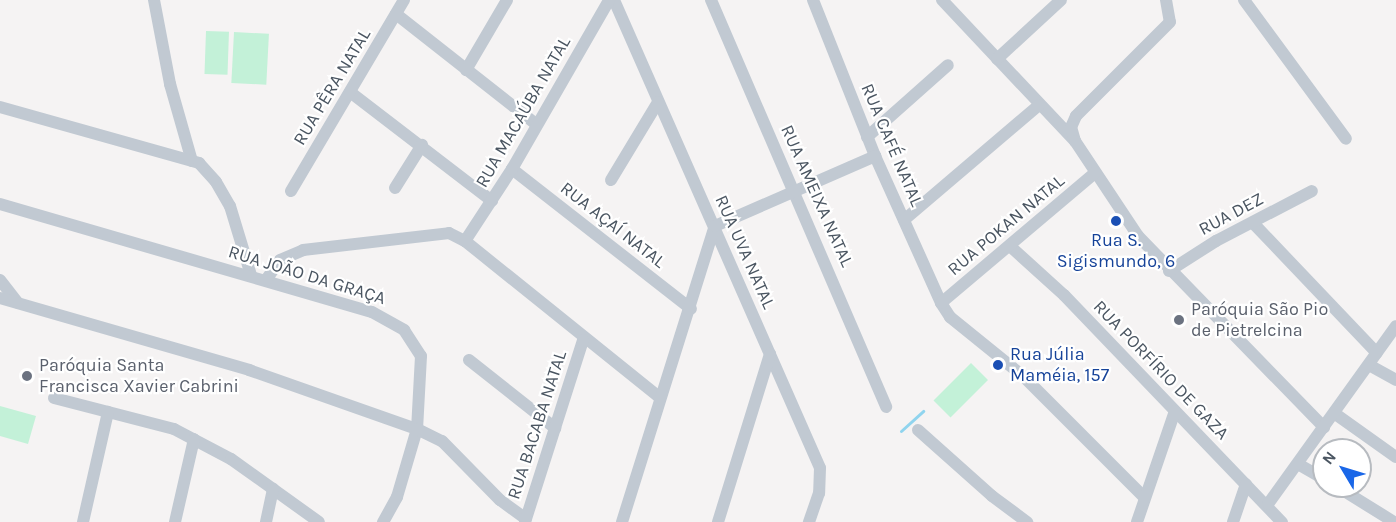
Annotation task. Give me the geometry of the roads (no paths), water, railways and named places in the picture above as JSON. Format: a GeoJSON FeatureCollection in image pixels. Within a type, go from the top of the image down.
{"type":"FeatureCollection","features":[{"type":"Feature","properties":{"kind":"street"},"geometry":{"type":"LineString","coordinates":[[154,0],[170,84],[192,160]]}},
{"type":"Feature","properties":{"kind":"street","name":"RUA PÊRA NATAL"},"geometry":{"type":"LineString","coordinates":[[291,191],[404,0]]}},
{"type":"Feature","properties":{"kind":"street"},"geometry":{"type":"LineString","coordinates":[[466,70],[507,0]]}},
{"type":"Feature","properties":{"kind":"street","name":"RUA MACAÚBA NATAL"},"geometry":{"type":"LineString","coordinates":[[465,242],[512,169],[536,123],[609,0]]}},
{"type":"Feature","properties":{"kind":"street","name":"RUA UVA NATAL"},"geometry":{"type":"LineString","coordinates":[[614,0],[820,468],[819,493],[809,522]]}},
{"type":"Feature","properties":{"kind":"street","name":"RUA AMEIXA NATAL"},"geometry":{"type":"LineString","coordinates":[[711,0],[886,406]]}},
{"type":"Feature","properties":{"kind":"street","name":"RUA CAFÉ NATAL"},"geometry":{"type":"LineString","coordinates":[[813,0],[874,156],[940,303],[950,317],[1024,377],[1144,497]]}},
{"type":"Feature","properties":{"kind":"street"},"geometry":{"type":"LineString","coordinates":[[942,0],[1075,141],[1138,236],[1169,272],[1324,427]]}},
{"type":"Feature","properties":{"kind":"street"},"geometry":{"type":"LineString","coordinates":[[997,59],[1061,0]]}},
{"type":"Feature","properties":{"kind":"street"},"geometry":{"type":"LineString","coordinates":[[1075,141],[1071,127],[1076,116],[1170,22],[1166,0]]}},
{"type":"Feature","properties":{"kind":"street"},"geometry":{"type":"LineString","coordinates":[[1244,0],[1346,139]]}},
{"type":"Feature","properties":{"kind":"street"},"geometry":{"type":"LineString","coordinates":[[396,14],[536,123]]}},
{"type":"Feature","properties":{"kind":"street"},"geometry":{"type":"LineString","coordinates":[[867,137],[948,66]]}},
{"type":"Feature","properties":{"kind":"street"},"geometry":{"type":"LineString","coordinates":[[350,92],[492,201]]}},
{"type":"Feature","properties":{"kind":"street"},"geometry":{"type":"LineString","coordinates":[[611,180],[658,102]]}},
{"type":"Feature","properties":{"kind":"street"},"geometry":{"type":"LineString","coordinates":[[904,220],[1039,105]]}},
{"type":"Feature","properties":{"kind":"street"},"geometry":{"type":"LineString","coordinates":[[0,107],[192,160],[208,171],[230,206],[251,275]]}},
{"type":"Feature","properties":{"kind":"street"},"geometry":{"type":"LineString","coordinates":[[395,188],[422,145]]}},
{"type":"Feature","properties":{"kind":"street"},"geometry":{"type":"LineString","coordinates":[[622,522],[660,398],[691,309],[715,226],[793,189],[874,156]]}},
{"type":"Feature","properties":{"kind":"street","name":"RUA AÇAÍ NATAL"},"geometry":{"type":"LineString","coordinates":[[512,169],[691,309]]}},
{"type":"Feature","properties":{"kind":"street","name":"RUA POKAN NATAL"},"geometry":{"type":"LineString","coordinates":[[940,303],[1011,247],[1095,173]]}},
{"type":"Feature","properties":{"kind":"street","name":"RUA DEZ"},"geometry":{"type":"LineString","coordinates":[[1169,272],[1216,241],[1254,224],[1311,191]]}},
{"type":"Feature","properties":{"kind":"street","name":"RUA JOÃO DA GRAÇA"},"geometry":{"type":"LineString","coordinates":[[0,204],[372,312],[404,330],[421,356],[417,429],[397,497],[383,522]]}},
{"type":"Feature","properties":{"kind":"street"},"geometry":{"type":"LineString","coordinates":[[1254,224],[1377,353]]}},
{"type":"Feature","properties":{"kind":"street"},"geometry":{"type":"LineString","coordinates":[[266,280],[280,260],[303,249],[438,233],[465,242],[583,340],[660,398]]}},
{"type":"Feature","properties":{"kind":"street","name":"RUA PORFÍRIO DE GAZA"},"geometry":{"type":"LineString","coordinates":[[1011,247],[1064,295],[1268,504],[1282,522]]}},
{"type":"Feature","properties":{"kind":"street"},"geometry":{"type":"LineString","coordinates":[[0,280],[18,303]]}},
{"type":"Feature","properties":{"kind":"street"},"geometry":{"type":"LineString","coordinates":[[0,298],[249,370],[417,429],[442,441],[500,500],[526,521]]}},
{"type":"Feature","properties":{"kind":"street"},"geometry":{"type":"LineString","coordinates":[[1268,504],[1396,326]]}},
{"type":"Feature","properties":{"kind":"street","name":"RUA BACABA NATAL"},"geometry":{"type":"LineString","coordinates":[[526,521],[583,340]]}},
{"type":"Feature","properties":{"kind":"street"},"geometry":{"type":"LineString","coordinates":[[717,522],[770,354]]}},
{"type":"Feature","properties":{"kind":"street"},"geometry":{"type":"LineString","coordinates":[[469,360],[555,428]]}},
{"type":"Feature","properties":{"kind":"street"},"geometry":{"type":"LineString","coordinates":[[1369,365],[1396,380]]}},
{"type":"Feature","properties":{"kind":"street"},"geometry":{"type":"LineString","coordinates":[[54,398],[148,421],[194,439],[273,489],[319,522]]}},
{"type":"Feature","properties":{"kind":"street"},"geometry":{"type":"LineString","coordinates":[[1137,522],[1175,411]]}},
{"type":"Feature","properties":{"kind":"street"},"geometry":{"type":"LineString","coordinates":[[83,522],[108,412]]}},
{"type":"Feature","properties":{"kind":"street"},"geometry":{"type":"LineString","coordinates":[[1334,413],[1396,457]]}},
{"type":"Feature","properties":{"kind":"street"},"geometry":{"type":"LineString","coordinates":[[1167,436],[1179,428],[1194,430]]}},
{"type":"Feature","properties":{"kind":"street"},"geometry":{"type":"LineString","coordinates":[[918,430],[992,496],[1027,522]]}},
{"type":"Feature","properties":{"kind":"street"},"geometry":{"type":"LineString","coordinates":[[175,522],[194,439]]}},
{"type":"Feature","properties":{"kind":"street"},"geometry":{"type":"LineString","coordinates":[[1298,464],[1312,472]]}},
{"type":"Feature","properties":{"kind":"street"},"geometry":{"type":"LineString","coordinates":[[1233,522],[1246,484]]}},
{"type":"Feature","properties":{"kind":"street"},"geometry":{"type":"LineString","coordinates":[[266,522],[273,489]]}},
{"type":"Feature","properties":{"kind":"street"},"geometry":{"type":"LineString","coordinates":[[1355,498],[1394,522]]}},
{"type":"Feature","properties":{"kind":"waterway"},"geometry":{"type":"LineString","coordinates":[[901,431],[923,411]]}},
{"type":"Feature","properties":{"kind":"place","name":"Rua S. Sigismundo, 6"},"geometry":{"type":"Point","coordinates":[1116,221]}},
{"type":"Feature","properties":{"kind":"place","name":"Paróquia São Pio de Pietrelcina"},"geometry":{"type":"Point","coordinates":[1179,320]}},
{"type":"Feature","properties":{"kind":"place","name":"Rua Júlia Maméia, 157"},"geometry":{"type":"Point","coordinates":[998,365]}},
{"type":"Feature","properties":{"kind":"place","name":"Paróquia Santa Francisca Xavier Cabrini"},"geometry":{"type":"Point","coordinates":[27,376]}}]}
